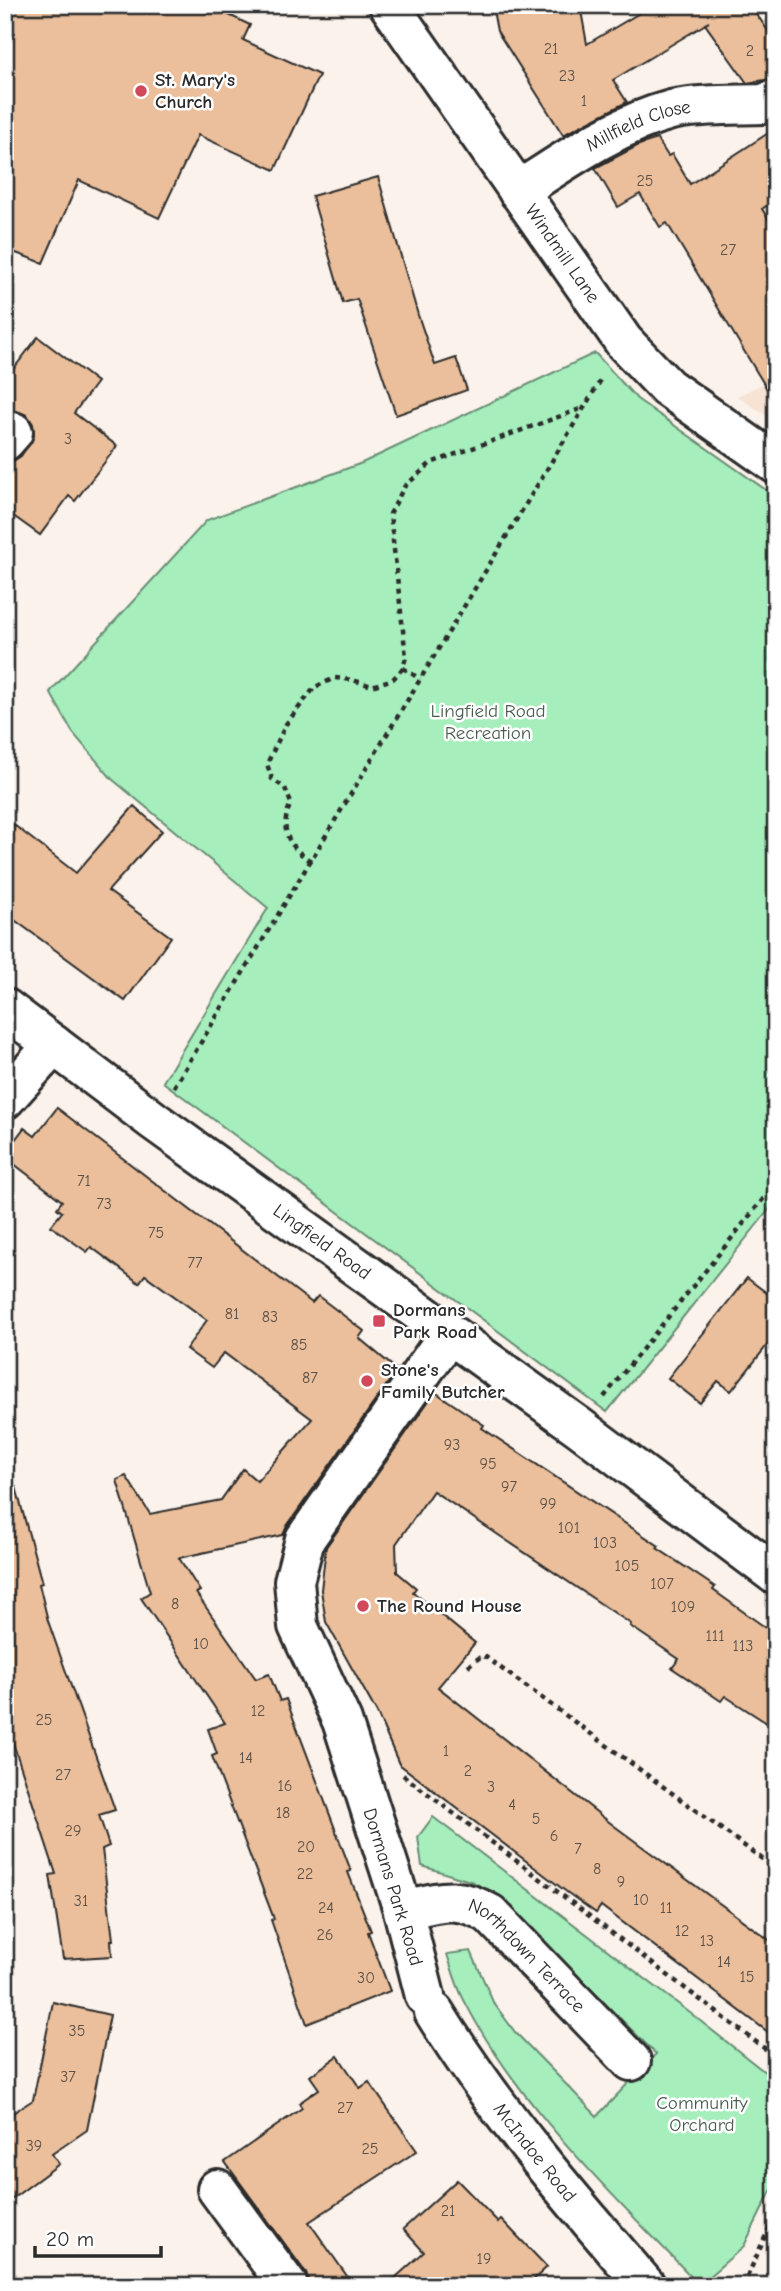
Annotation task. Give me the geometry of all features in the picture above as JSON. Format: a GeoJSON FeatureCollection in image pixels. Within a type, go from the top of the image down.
{"type":"FeatureCollection","features":[{"type":"Feature","properties":{"kind":"street","name":"Windmill Lane"},"geometry":{"type":"LineString","coordinates":[[389,5],[624,342],[667,387],[776,464]]}},
{"type":"Feature","properties":{"kind":"street","name":"Millfield Close"},"geometry":{"type":"LineString","coordinates":[[518,191],[623,128],[673,110],[775,101]]}},
{"type":"Feature","properties":{"kind":"street","name":"Lingfield Road"},"geometry":{"type":"LineString","coordinates":[[5,1008],[154,1121],[579,1427],[776,1575]]}},
{"type":"Feature","properties":{"kind":"street"},"geometry":{"type":"LineString","coordinates":[[5,1099],[54,1045]]}},
{"type":"Feature","properties":{"kind":"street","name":"Dormans Park Road"},"geometry":{"type":"LineString","coordinates":[[430,2004],[342,1721],[298,1626],[294,1581],[305,1539],[449,1334]]}},
{"type":"Feature","properties":{"kind":"street","name":"Northdown Terrace"},"geometry":{"type":"LineString","coordinates":[[402,1910],[447,1900],[472,1903],[490,1914],[631,2061]]}},
{"type":"Feature","properties":{"kind":"street","name":"McIndoe Road"},"geometry":{"type":"LineString","coordinates":[[430,2004],[464,2061],[557,2183],[646,2286]]}},
{"type":"Feature","properties":{"kind":"street"},"geometry":{"type":"LineString","coordinates":[[217,2189],[288,2286]]}},
{"type":"Feature","properties":{"kind":"path"},"geometry":{"type":"LineString","coordinates":[[154,1121],[624,342]]}},
{"type":"Feature","properties":{"kind":"path"},"geometry":{"type":"LineString","coordinates":[[311,861],[301,855],[286,837],[284,818],[291,803],[285,788],[272,779],[267,764],[286,724],[315,687],[335,678],[372,686],[393,679],[403,668],[406,657],[390,514],[404,487],[431,463],[584,408]]}},
{"type":"Feature","properties":{"kind":"path"},"geometry":{"type":"LineString","coordinates":[[403,668],[420,679]]}},
{"type":"Feature","properties":{"kind":"path"},"geometry":{"type":"LineString","coordinates":[[579,1427],[776,1183]]}},
{"type":"Feature","properties":{"kind":"path"},"geometry":{"type":"LineString","coordinates":[[468,1666],[483,1655],[776,1869]]}},
{"type":"Feature","properties":{"kind":"path"},"geometry":{"type":"LineString","coordinates":[[396,1770],[776,2057]]}},
{"type":"Feature","properties":{"kind":"path"},"geometry":{"type":"LineString","coordinates":[[743,2286],[776,2213]]}},
{"type":"Feature","properties":{"kind":"shaded area"},"geometry":{"type":"Polygon","coordinates":[[[776,378],[776,422],[737,396],[776,378]]]}},
{"type":"Feature","properties":{"kind":"green space","name":"Lingfield Road Recreation"},"geometry":{"type":"Polygon","coordinates":[[[595,353],[637,399],[776,497],[776,1201],[607,1412],[163,1082],[268,908],[112,779],[73,733],[50,692],[207,520],[362,463],[595,353]]]}},
{"type":"Feature","properties":{"kind":"green space","name":"Community Orchard"},"geometry":{"type":"Polygon","coordinates":[[[433,1817],[776,2081],[776,2181],[744,2246],[699,2285],[603,2185],[540,2114],[486,2039],[456,1983],[447,1954],[471,1951],[493,2002],[515,2032],[597,2116],[656,2054],[497,1896],[473,1882],[422,1866],[418,1837],[433,1817]]]}},
{"type":"Feature","properties":{"kind":"building"},"geometry":{"type":"Polygon","coordinates":[[[5,5],[208,5],[250,25],[243,40],[319,75],[275,170],[198,135],[159,218],[79,180],[43,263],[5,249],[5,5]]]}},
{"type":"Feature","properties":{"kind":"building"},"geometry":{"type":"Polygon","coordinates":[[[492,5],[580,5],[587,44],[653,5],[750,5],[776,42],[776,78],[747,83],[705,24],[613,80],[627,102],[563,135],[497,31],[492,5]]]}},
{"type":"Feature","properties":{"kind":"building"},"geometry":{"type":"Polygon","coordinates":[[[776,128],[776,199],[762,209],[776,231],[776,404],[667,223],[660,227],[640,194],[618,207],[595,168],[639,145],[657,139],[668,156],[672,154],[690,184],[776,128]]]}},
{"type":"Feature","properties":{"kind":"building"},"geometry":{"type":"Polygon","coordinates":[[[378,177],[435,365],[456,358],[467,390],[396,415],[357,299],[343,303],[312,196],[378,177]]]}},
{"type":"Feature","properties":{"kind":"building"},"geometry":{"type":"Polygon","coordinates":[[[38,337],[97,382],[74,413],[117,446],[75,501],[69,496],[40,535],[5,510],[5,462],[21,456],[34,436],[33,424],[27,415],[17,411],[5,412],[5,380],[38,337]]]}},
{"type":"Feature","properties":{"kind":"building"},"geometry":{"type":"Polygon","coordinates":[[[134,806],[162,831],[108,891],[171,937],[125,1001],[5,913],[5,818],[76,873],[134,806]]]}},
{"type":"Feature","properties":{"kind":"building"},"geometry":{"type":"Polygon","coordinates":[[[57,1108],[312,1303],[318,1296],[364,1331],[359,1338],[397,1370],[283,1535],[179,1558],[200,1591],[196,1593],[256,1679],[269,1674],[280,1701],[286,1699],[351,1871],[348,1872],[390,1991],[307,2024],[271,1920],[274,1919],[212,1756],[217,1754],[208,1729],[225,1723],[141,1598],[150,1592],[117,1480],[126,1476],[150,1514],[221,1500],[243,1469],[257,1481],[312,1419],[224,1353],[212,1368],[186,1349],[207,1320],[145,1275],[139,1283],[91,1247],[87,1252],[51,1226],[62,1212],[57,1208],[62,1201],[5,1157],[5,1153],[24,1128],[35,1136],[57,1108]]]}},
{"type":"Feature","properties":{"kind":"building"},"geometry":{"type":"Polygon","coordinates":[[[747,1278],[776,1300],[776,1334],[731,1391],[718,1381],[700,1403],[668,1378],[747,1278]]]}},
{"type":"Feature","properties":{"kind":"building"},"geometry":{"type":"Polygon","coordinates":[[[435,1392],[484,1425],[482,1428],[659,1546],[657,1548],[715,1587],[713,1590],[776,1635],[776,1729],[725,1696],[721,1701],[672,1668],[679,1659],[433,1491],[396,1544],[397,1572],[416,1588],[413,1592],[475,1643],[438,1687],[613,1825],[776,1945],[776,2038],[601,1906],[596,1913],[568,1893],[399,1764],[377,1713],[326,1622],[321,1590],[326,1547],[435,1392]]]}},
{"type":"Feature","properties":{"kind":"building"},"geometry":{"type":"Polygon","coordinates":[[[16,1487],[42,1583],[39,1584],[48,1621],[115,1810],[99,1815],[109,1846],[102,1849],[113,1940],[112,1956],[63,1959],[50,1875],[56,1874],[12,1740],[5,1742],[5,1488],[16,1487]]]}},
{"type":"Feature","properties":{"kind":"building"},"geometry":{"type":"Polygon","coordinates":[[[53,2002],[110,2015],[87,2130],[52,2154],[59,2164],[5,2204],[5,2118],[33,2100],[53,2002]]]}},
{"type":"Feature","properties":{"kind":"building"},"geometry":{"type":"Polygon","coordinates":[[[338,2056],[360,2088],[369,2082],[417,2151],[309,2222],[354,2286],[311,2286],[306,2273],[225,2162],[302,2108],[299,2103],[319,2089],[310,2076],[338,2056]]]}},
{"type":"Feature","properties":{"kind":"building"},"geometry":{"type":"Polygon","coordinates":[[[457,2180],[498,2222],[501,2219],[547,2267],[527,2286],[386,2286],[424,2252],[403,2229],[457,2180]]]}},
{"type":"Feature","properties":{"kind":"place","name":"St. Mary's Church"},"geometry":{"type":"Point","coordinates":[141,91]}},
{"type":"Feature","properties":{"kind":"place","name":"Dormans Park Road"},"geometry":{"type":"Point","coordinates":[379,1321]}},
{"type":"Feature","properties":{"kind":"place","name":"Stone's Family Butcher"},"geometry":{"type":"Point","coordinates":[367,1381]}},
{"type":"Feature","properties":{"kind":"place","name":"The Round House"},"geometry":{"type":"Point","coordinates":[363,1606]}}]}
